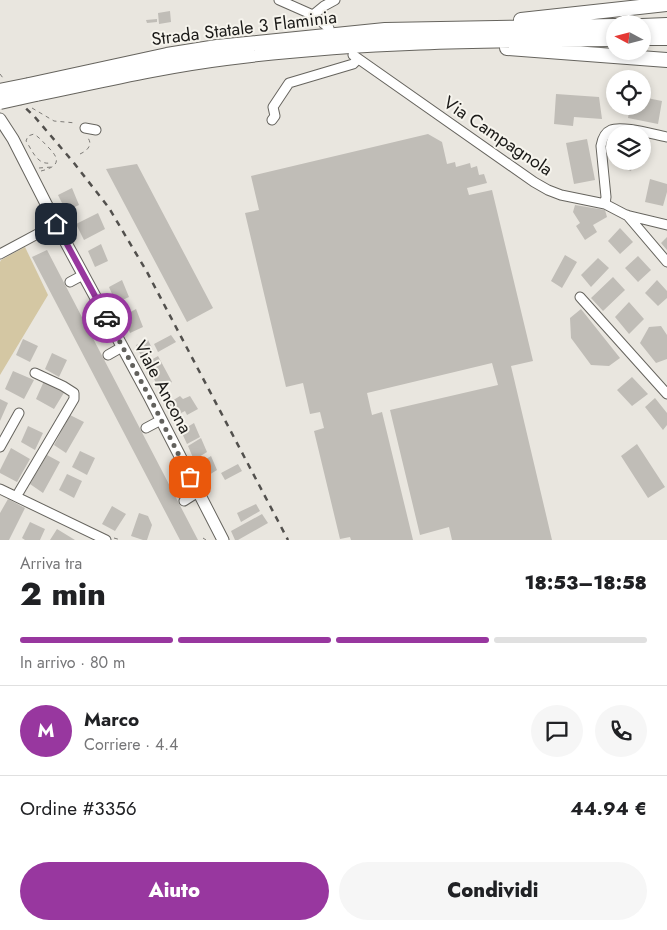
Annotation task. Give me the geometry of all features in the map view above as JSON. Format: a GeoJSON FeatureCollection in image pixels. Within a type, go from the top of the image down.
{"type":"FeatureCollection","features":[{"type":"Feature","properties":{"kind":"highway"},"geometry":{"type":"LineString","coordinates":[[384,30],[432,23],[517,21],[667,4]]}},
{"type":"Feature","properties":{"kind":"highway"},"geometry":{"type":"LineString","coordinates":[[651,26],[667,25]]}},
{"type":"Feature","properties":{"kind":"highway","name":"Strada Statale 3 Flaminia"},"geometry":{"type":"LineString","coordinates":[[0,102],[167,55],[217,47],[384,30],[606,26]]}},
{"type":"Feature","properties":{"kind":"highway"},"geometry":{"type":"LineString","coordinates":[[651,38],[667,38]]}},
{"type":"Feature","properties":{"kind":"highway","name":"Strada Statale 3 Flaminia"},"geometry":{"type":"LineString","coordinates":[[4,87],[31,94],[166,67],[225,58],[365,45],[468,40],[606,39]]}},
{"type":"Feature","properties":{"kind":"highway"},"geometry":{"type":"LineString","coordinates":[[399,43],[434,47],[485,46],[667,60]]}},
{"type":"Feature","properties":{"kind":"main road","name":"Viale Ancona"},"geometry":{"type":"LineString","coordinates":[[0,119],[13,140],[223,540]]}},
{"type":"Feature","properties":{"kind":"street"},"geometry":{"type":"LineString","coordinates":[[279,0],[314,15],[329,28]]}},
{"type":"Feature","properties":{"kind":"street"},"geometry":{"type":"LineString","coordinates":[[314,15],[324,6],[335,0]]}},
{"type":"Feature","properties":{"kind":"street","name":"Via Campagnola"},"geometry":{"type":"LineString","coordinates":[[272,120],[275,116],[273,107],[288,83],[353,64],[356,57],[548,190],[561,195],[605,204],[626,215],[667,225]]}},
{"type":"Feature","properties":{"kind":"street"},"geometry":{"type":"LineString","coordinates":[[82,127],[96,130]]}},
{"type":"Feature","properties":{"kind":"street"},"geometry":{"type":"LineString","coordinates":[[605,204],[601,146],[602,139],[606,133],[612,129],[625,128],[667,137]]}},
{"type":"Feature","properties":{"kind":"street"},"geometry":{"type":"LineString","coordinates":[[626,215],[667,262]]}},
{"type":"Feature","properties":{"kind":"street"},"geometry":{"type":"LineString","coordinates":[[0,254],[56,224]]}},
{"type":"Feature","properties":{"kind":"street"},"geometry":{"type":"LineString","coordinates":[[70,282],[83,275]]}},
{"type":"Feature","properties":{"kind":"street"},"geometry":{"type":"LineString","coordinates":[[580,297],[667,394]]}},
{"type":"Feature","properties":{"kind":"street"},"geometry":{"type":"LineString","coordinates":[[108,355],[122,346]]}},
{"type":"Feature","properties":{"kind":"street"},"geometry":{"type":"LineString","coordinates":[[19,492],[74,399],[74,393],[35,373]]}},
{"type":"Feature","properties":{"kind":"street"},"geometry":{"type":"LineString","coordinates":[[0,448],[19,413]]}},
{"type":"Feature","properties":{"kind":"street"},"geometry":{"type":"LineString","coordinates":[[146,428],[161,420]]}},
{"type":"Feature","properties":{"kind":"street"},"geometry":{"type":"LineString","coordinates":[[0,489],[103,540]]}},
{"type":"Feature","properties":{"kind":"street"},"geometry":{"type":"LineString","coordinates":[[184,501],[198,492]]}},
{"type":"Feature","properties":{"kind":"path"},"geometry":{"type":"LineString","coordinates":[[0,74],[4,87]]}},
{"type":"Feature","properties":{"kind":"path"},"geometry":{"type":"LineString","coordinates":[[31,94],[33,110],[54,121],[72,122],[82,127],[90,140],[89,147],[80,154]]}},
{"type":"Feature","properties":{"kind":"path"},"geometry":{"type":"LineString","coordinates":[[40,172],[56,165],[56,155],[39,137],[34,134],[28,136],[26,140],[38,160],[45,164],[50,164]]}},
{"type":"Feature","properties":{"kind":"path"},"geometry":{"type":"LineString","coordinates":[[38,168],[53,167]]}},
{"type":"Feature","properties":{"kind":"shaded area"},"geometry":{"type":"Polygon","coordinates":[[[25,247],[48,295],[0,375],[0,262],[25,247]]]}},
{"type":"Feature","properties":{"kind":"building"},"geometry":{"type":"Polygon","coordinates":[[[170,11],[171,22],[159,24],[158,13],[170,11]]]}},
{"type":"Feature","properties":{"kind":"building"},"geometry":{"type":"Polygon","coordinates":[[[157,19],[157,22],[147,23],[146,20],[157,19]]]}},
{"type":"Feature","properties":{"kind":"building"},"geometry":{"type":"Polygon","coordinates":[[[556,94],[599,97],[602,119],[574,117],[573,126],[554,124],[556,94]]]}},
{"type":"Feature","properties":{"kind":"building"},"geometry":{"type":"Polygon","coordinates":[[[651,99],[662,101],[658,124],[628,118],[628,115],[651,115],[651,99]]]}},
{"type":"Feature","properties":{"kind":"building"},"geometry":{"type":"Polygon","coordinates":[[[428,134],[442,142],[447,164],[455,162],[456,167],[470,163],[471,168],[477,166],[479,175],[484,174],[487,183],[467,188],[469,195],[492,190],[533,361],[511,366],[552,540],[452,540],[449,527],[420,535],[390,410],[498,385],[492,363],[367,393],[372,415],[382,412],[413,540],[351,540],[350,537],[340,539],[314,431],[324,428],[320,412],[310,414],[303,383],[286,387],[245,213],[259,210],[251,176],[428,134]]]}},
{"type":"Feature","properties":{"kind":"building"},"geometry":{"type":"Polygon","coordinates":[[[587,139],[595,180],[574,184],[566,143],[587,139]]]}},
{"type":"Feature","properties":{"kind":"building"},"geometry":{"type":"Polygon","coordinates":[[[137,164],[213,308],[187,322],[106,169],[137,164]]]}},
{"type":"Feature","properties":{"kind":"building"},"geometry":{"type":"Polygon","coordinates":[[[650,179],[667,184],[663,206],[645,202],[650,179]]]}},
{"type":"Feature","properties":{"kind":"building"},"geometry":{"type":"Polygon","coordinates":[[[72,188],[79,205],[66,211],[58,195],[72,188]]]}},
{"type":"Feature","properties":{"kind":"building"},"geometry":{"type":"Polygon","coordinates":[[[575,205],[605,210],[607,217],[593,225],[597,232],[585,240],[576,226],[580,223],[573,212],[575,205]]]}},
{"type":"Feature","properties":{"kind":"building"},"geometry":{"type":"Polygon","coordinates":[[[98,213],[105,229],[84,240],[76,224],[98,213]]]}},
{"type":"Feature","properties":{"kind":"building"},"geometry":{"type":"Polygon","coordinates":[[[620,228],[633,242],[620,254],[608,241],[620,228]]]}},
{"type":"Feature","properties":{"kind":"building"},"geometry":{"type":"Polygon","coordinates":[[[667,237],[667,250],[661,243],[667,237]]]}},
{"type":"Feature","properties":{"kind":"building"},"geometry":{"type":"Polygon","coordinates":[[[101,244],[108,261],[95,267],[88,251],[101,244]]]}},
{"type":"Feature","properties":{"kind":"building"},"geometry":{"type":"Polygon","coordinates":[[[47,250],[198,540],[180,540],[32,257],[47,250]]]}},
{"type":"Feature","properties":{"kind":"building"},"geometry":{"type":"Polygon","coordinates":[[[565,255],[577,262],[562,288],[551,281],[565,255]]]}},
{"type":"Feature","properties":{"kind":"building"},"geometry":{"type":"Polygon","coordinates":[[[638,256],[651,270],[638,282],[625,268],[638,256]]]}},
{"type":"Feature","properties":{"kind":"building"},"geometry":{"type":"Polygon","coordinates":[[[598,258],[609,268],[591,287],[581,275],[598,258]]]}},
{"type":"Feature","properties":{"kind":"building"},"geometry":{"type":"Polygon","coordinates":[[[613,277],[625,290],[603,311],[591,298],[613,277]]]}},
{"type":"Feature","properties":{"kind":"building"},"geometry":{"type":"Polygon","coordinates":[[[122,280],[129,297],[116,303],[109,287],[122,280]]]}},
{"type":"Feature","properties":{"kind":"building"},"geometry":{"type":"Polygon","coordinates":[[[657,280],[667,291],[667,298],[658,306],[645,293],[657,280]]]}},
{"type":"Feature","properties":{"kind":"building"},"geometry":{"type":"Polygon","coordinates":[[[629,302],[644,319],[629,334],[615,317],[629,302]]]}},
{"type":"Feature","properties":{"kind":"building"},"geometry":{"type":"Polygon","coordinates":[[[136,309],[143,327],[130,333],[123,316],[136,309]]]}},
{"type":"Feature","properties":{"kind":"building"},"geometry":{"type":"Polygon","coordinates":[[[581,309],[620,358],[609,366],[591,365],[571,338],[570,318],[581,309]]]}},
{"type":"Feature","properties":{"kind":"building"},"geometry":{"type":"Polygon","coordinates":[[[661,326],[667,335],[667,359],[656,363],[640,343],[649,327],[661,326]]]}},
{"type":"Feature","properties":{"kind":"building"},"geometry":{"type":"Polygon","coordinates":[[[171,335],[176,342],[158,352],[154,344],[171,335]]]}},
{"type":"Feature","properties":{"kind":"building"},"geometry":{"type":"Polygon","coordinates":[[[23,339],[38,346],[30,362],[16,355],[23,339]]]}},
{"type":"Feature","properties":{"kind":"building"},"geometry":{"type":"Polygon","coordinates":[[[148,340],[153,350],[141,356],[136,345],[148,340]]]}},
{"type":"Feature","properties":{"kind":"building"},"geometry":{"type":"Polygon","coordinates":[[[52,353],[67,360],[59,377],[45,369],[52,353]]]}},
{"type":"Feature","properties":{"kind":"building"},"geometry":{"type":"Polygon","coordinates":[[[158,356],[172,382],[159,389],[146,363],[158,356]]]}},
{"type":"Feature","properties":{"kind":"building"},"geometry":{"type":"Polygon","coordinates":[[[13,371],[34,380],[24,399],[5,389],[13,371]]]}},
{"type":"Feature","properties":{"kind":"building"},"geometry":{"type":"Polygon","coordinates":[[[632,377],[648,394],[632,406],[617,390],[632,377]]]}},
{"type":"Feature","properties":{"kind":"building"},"geometry":{"type":"Polygon","coordinates":[[[44,381],[65,391],[54,409],[36,399],[44,381]]]}},
{"type":"Feature","properties":{"kind":"building"},"geometry":{"type":"Polygon","coordinates":[[[180,396],[183,399],[190,396],[198,409],[187,415],[185,411],[173,417],[167,404],[180,396]]]}},
{"type":"Feature","properties":{"kind":"building"},"geometry":{"type":"Polygon","coordinates":[[[655,398],[667,413],[667,425],[663,430],[645,407],[655,398]]]}},
{"type":"Feature","properties":{"kind":"building"},"geometry":{"type":"Polygon","coordinates":[[[0,399],[8,403],[0,421],[0,399]]]}},
{"type":"Feature","properties":{"kind":"building"},"geometry":{"type":"Polygon","coordinates":[[[70,415],[84,422],[66,453],[54,445],[70,415]]]}},
{"type":"Feature","properties":{"kind":"building"},"geometry":{"type":"Polygon","coordinates":[[[194,423],[200,437],[187,444],[181,431],[194,423]]]}},
{"type":"Feature","properties":{"kind":"building"},"geometry":{"type":"Polygon","coordinates":[[[28,426],[43,433],[35,450],[21,442],[28,426]]]}},
{"type":"Feature","properties":{"kind":"building"},"geometry":{"type":"Polygon","coordinates":[[[201,438],[207,452],[194,460],[188,446],[201,438]]]}},
{"type":"Feature","properties":{"kind":"building"},"geometry":{"type":"Polygon","coordinates":[[[637,444],[665,487],[648,498],[621,456],[637,444]]]}},
{"type":"Feature","properties":{"kind":"building"},"geometry":{"type":"Polygon","coordinates":[[[11,448],[30,459],[17,482],[0,473],[11,448]]]}},
{"type":"Feature","properties":{"kind":"building"},"geometry":{"type":"Polygon","coordinates":[[[80,451],[95,458],[87,475],[72,467],[80,451]]]}},
{"type":"Feature","properties":{"kind":"building"},"geometry":{"type":"Polygon","coordinates":[[[47,455],[60,462],[43,493],[30,484],[47,455]]]}},
{"type":"Feature","properties":{"kind":"building"},"geometry":{"type":"Polygon","coordinates":[[[211,456],[217,470],[204,478],[198,464],[211,456]]]}},
{"type":"Feature","properties":{"kind":"building"},"geometry":{"type":"Polygon","coordinates":[[[238,464],[242,471],[225,480],[221,473],[238,464]]]}},
{"type":"Feature","properties":{"kind":"building"},"geometry":{"type":"Polygon","coordinates":[[[67,474],[82,481],[74,498],[59,490],[67,474]]]}},
{"type":"Feature","properties":{"kind":"building"},"geometry":{"type":"Polygon","coordinates":[[[8,499],[25,508],[9,540],[0,540],[0,513],[8,499]]]}},
{"type":"Feature","properties":{"kind":"building"},"geometry":{"type":"Polygon","coordinates":[[[256,504],[260,511],[241,522],[237,513],[256,504]]]}},
{"type":"Feature","properties":{"kind":"building"},"geometry":{"type":"Polygon","coordinates":[[[112,506],[126,514],[115,531],[102,524],[112,506]]]}},
{"type":"Feature","properties":{"kind":"building"},"geometry":{"type":"Polygon","coordinates":[[[139,513],[148,516],[152,525],[147,540],[131,536],[139,513]]]}},
{"type":"Feature","properties":{"kind":"building"},"geometry":{"type":"Polygon","coordinates":[[[262,514],[268,523],[235,540],[231,531],[262,514]]]}},
{"type":"Feature","properties":{"kind":"building"},"geometry":{"type":"Polygon","coordinates":[[[30,522],[45,529],[40,540],[25,540],[22,538],[30,522]]]}},
{"type":"Feature","properties":{"kind":"building"},"geometry":{"type":"Polygon","coordinates":[[[57,529],[75,540],[50,540],[57,529]]]}},
{"type":"Feature","properties":{"kind":"railway"},"geometry":{"type":"LineString","coordinates":[[0,84],[34,116],[109,208],[147,272],[288,540]]}},
{"type":"Feature","properties":{"kind":"way so far"},"geometry":{"type":"LineString","coordinates":[[107,318],[190,477]]}},
{"type":"Feature","properties":{"kind":"route"},"geometry":{"type":"LineString","coordinates":[[56,224],[107,318]]}}]}
